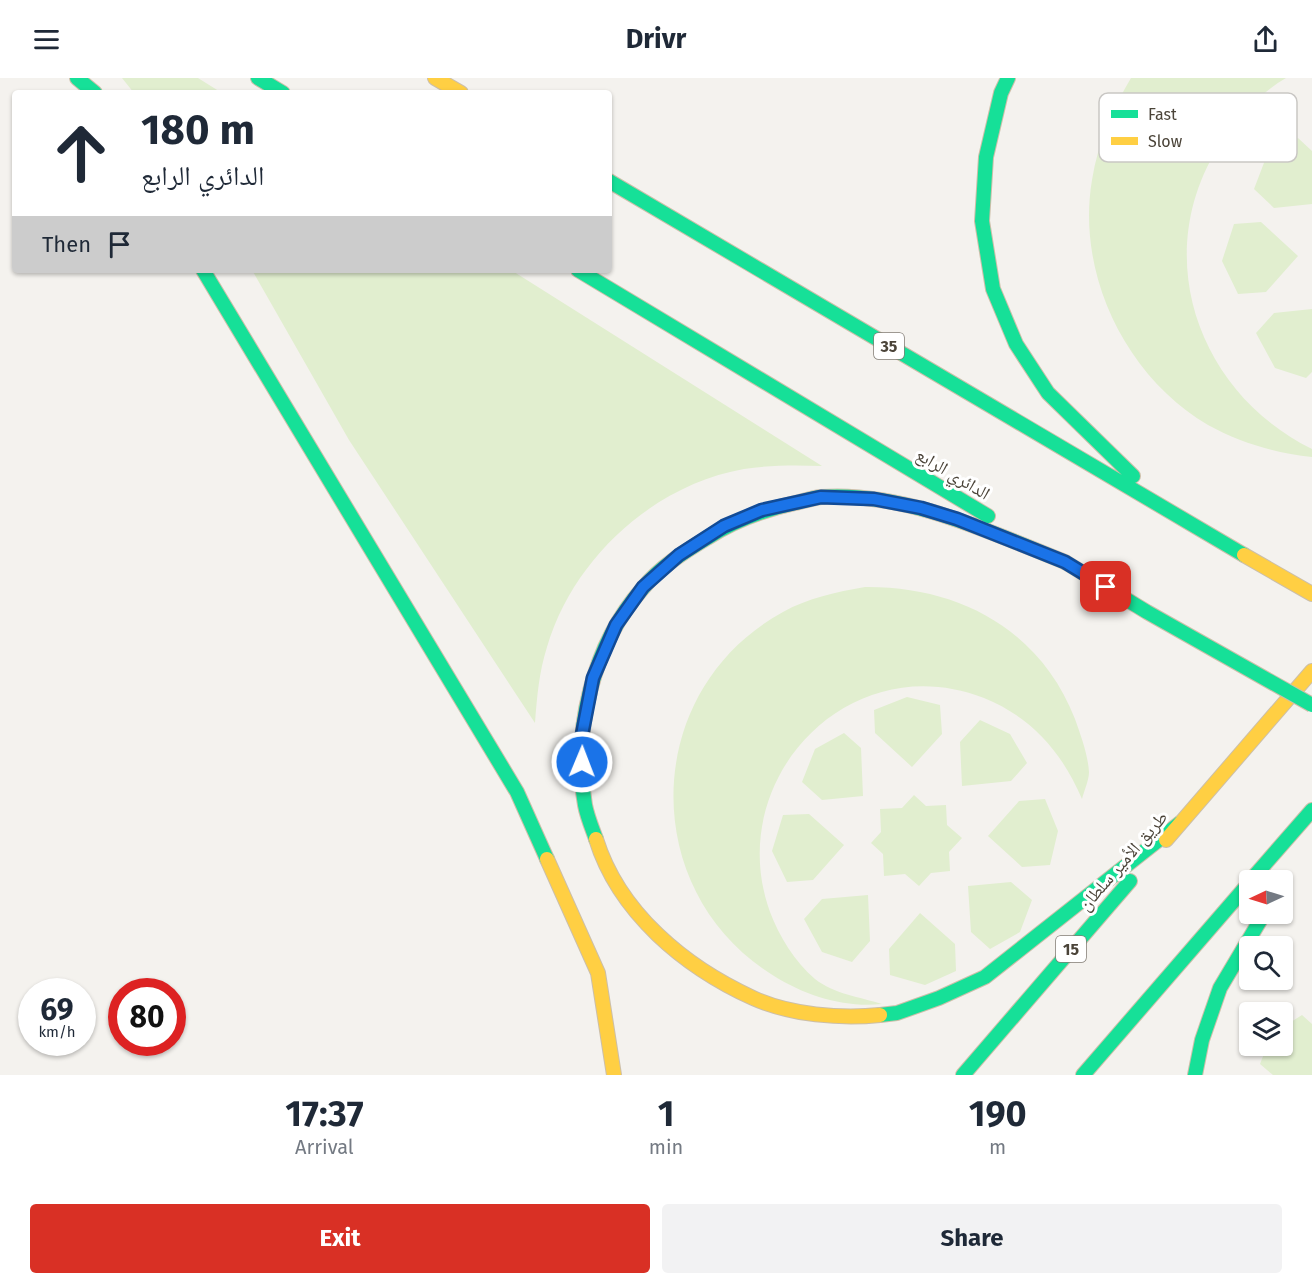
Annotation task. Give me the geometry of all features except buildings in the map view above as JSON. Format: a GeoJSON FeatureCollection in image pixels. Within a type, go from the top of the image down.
{"type":"FeatureCollection","features":[{"type":"Feature","properties":{"kind":"highway"},"geometry":{"type":"LineString","coordinates":[[77,78],[91,90]]}},
{"type":"Feature","properties":{"kind":"highway"},"geometry":{"type":"LineString","coordinates":[[258,78],[278,90]]}},
{"type":"Feature","properties":{"kind":"highway"},"geometry":{"type":"LineString","coordinates":[[435,78],[456,90]]}},
{"type":"Feature","properties":{"kind":"highway"},"geometry":{"type":"LineString","coordinates":[[1008,78],[1001,93],[986,157],[982,221],[993,289],[1016,344],[1048,393],[1168,512]]}},
{"type":"Feature","properties":{"kind":"highway","name":"35"},"geometry":{"type":"LineString","coordinates":[[612,183],[1168,512],[1312,594]]}},
{"type":"Feature","properties":{"kind":"highway"},"geometry":{"type":"LineString","coordinates":[[205,273],[517,792],[598,973],[614,1075]]}},
{"type":"Feature","properties":{"kind":"highway","name":"الدائري الرابع"},"geometry":{"type":"LineString","coordinates":[[583,273],[1147,612],[1312,705]]}},
{"type":"Feature","properties":{"kind":"highway"},"geometry":{"type":"LineString","coordinates":[[1065,562],[957,519],[921,508],[874,499],[821,497],[762,510],[724,526],[679,555],[643,587],[616,625],[593,678],[581,740],[585,805],[601,856],[626,900],[662,940],[711,976],[755,999],[797,1011],[853,1018],[897,1013],[939,998],[985,977],[1180,823]]}},
{"type":"Feature","properties":{"kind":"highway"},"geometry":{"type":"LineString","coordinates":[[1237,757],[1312,656]]}},
{"type":"Feature","properties":{"kind":"highway","name":"طريق الأمير سلطان"},"geometry":{"type":"LineString","coordinates":[[963,1075],[1312,671]]}},
{"type":"Feature","properties":{"kind":"highway"},"geometry":{"type":"LineString","coordinates":[[1260,870],[1312,810]]}},
{"type":"Feature","properties":{"kind":"highway"},"geometry":{"type":"LineString","coordinates":[[1083,1075],[1239,894]]}},
{"type":"Feature","properties":{"kind":"highway"},"geometry":{"type":"LineString","coordinates":[[1195,1075],[1202,1040],[1220,988],[1258,924]]}},
{"type":"Feature","properties":{"kind":"green space"},"geometry":{"type":"Polygon","coordinates":[[[122,78],[198,78],[217,90],[132,90],[122,78]]]}},
{"type":"Feature","properties":{"kind":"green space"},"geometry":{"type":"Polygon","coordinates":[[[1131,78],[1286,78],[1264,93],[1123,93],[1131,78]]]}},
{"type":"Feature","properties":{"kind":"green space"},"geometry":{"type":"Polygon","coordinates":[[[1297,139],[1312,151],[1312,204],[1274,208],[1254,189],[1264,162],[1297,162],[1297,139]]]}},
{"type":"Feature","properties":{"kind":"green space"},"geometry":{"type":"Polygon","coordinates":[[[1099,150],[1099,162],[1211,162],[1197,191],[1188,235],[1188,278],[1197,320],[1215,359],[1240,394],[1273,425],[1312,449],[1312,457],[1258,446],[1208,425],[1179,405],[1153,380],[1131,351],[1113,320],[1100,286],[1092,251],[1089,216],[1092,180],[1099,150]]]}},
{"type":"Feature","properties":{"kind":"green space"},"geometry":{"type":"Polygon","coordinates":[[[1261,222],[1298,256],[1266,292],[1238,294],[1222,261],[1234,224],[1261,222]]]}},
{"type":"Feature","properties":{"kind":"green space"},"geometry":{"type":"Polygon","coordinates":[[[254,273],[516,273],[822,466],[744,469],[710,478],[678,491],[649,509],[621,531],[597,556],[576,584],[559,615],[542,666],[535,723],[349,440],[254,273]]]}},
{"type":"Feature","properties":{"kind":"green space"},"geometry":{"type":"Polygon","coordinates":[[[1312,309],[1312,372],[1306,378],[1275,368],[1256,333],[1274,313],[1312,309]]]}},
{"type":"Feature","properties":{"kind":"green space"},"geometry":{"type":"Polygon","coordinates":[[[865,587],[899,589],[932,595],[963,605],[992,619],[1018,637],[1040,660],[1060,687],[1080,732],[1089,772],[1082,799],[1055,751],[1016,715],[984,698],[934,687],[887,690],[845,707],[809,735],[781,772],[764,815],[760,862],[770,912],[788,948],[815,979],[830,988],[882,1004],[868,1005],[826,999],[786,983],[729,939],[698,895],[679,844],[674,792],[681,739],[702,690],[736,647],[793,607],[822,596],[865,587]]]}},
{"type":"Feature","properties":{"kind":"green space"},"geometry":{"type":"Polygon","coordinates":[[[907,697],[940,705],[942,734],[912,767],[875,733],[874,710],[907,697]]]}},
{"type":"Feature","properties":{"kind":"green space"},"geometry":{"type":"Polygon","coordinates":[[[980,720],[1010,734],[1027,763],[1011,781],[962,786],[960,742],[980,720]]]}},
{"type":"Feature","properties":{"kind":"green space"},"geometry":{"type":"Polygon","coordinates":[[[844,733],[861,748],[863,796],[822,800],[802,782],[815,749],[844,733]]]}},
{"type":"Feature","properties":{"kind":"green space"},"geometry":{"type":"Polygon","coordinates":[[[914,795],[926,806],[946,805],[947,825],[962,838],[949,852],[950,871],[931,873],[919,886],[905,874],[884,876],[883,854],[871,843],[881,832],[880,809],[902,808],[914,795]]]}},
{"type":"Feature","properties":{"kind":"green space"},"geometry":{"type":"Polygon","coordinates":[[[1045,799],[1058,831],[1050,865],[1022,867],[988,836],[1019,801],[1045,799]]]}},
{"type":"Feature","properties":{"kind":"green space"},"geometry":{"type":"Polygon","coordinates":[[[809,814],[844,845],[813,880],[787,882],[772,851],[783,815],[809,814]]]}},
{"type":"Feature","properties":{"kind":"green space"},"geometry":{"type":"Polygon","coordinates":[[[1011,882],[1032,900],[1020,932],[990,949],[971,932],[968,886],[1011,882]]]}},
{"type":"Feature","properties":{"kind":"green space"},"geometry":{"type":"Polygon","coordinates":[[[868,895],[870,941],[852,962],[822,952],[804,919],[822,899],[868,895]]]}},
{"type":"Feature","properties":{"kind":"green space"},"geometry":{"type":"Polygon","coordinates":[[[920,913],[955,944],[956,971],[925,985],[890,975],[889,949],[920,913]]]}},
{"type":"Feature","properties":{"kind":"green space"},"geometry":{"type":"Polygon","coordinates":[[[1302,1015],[1312,1024],[1312,1075],[1273,1075],[1260,1064],[1263,1056],[1293,1056],[1293,1021],[1302,1015]]]}},
{"type":"Feature","properties":{"kind":"traffic: fast"},"geometry":{"type":"LineString","coordinates":[[77,78],[91,90]]}},
{"type":"Feature","properties":{"kind":"traffic: fast"},"geometry":{"type":"LineString","coordinates":[[258,78],[278,90]]}},
{"type":"Feature","properties":{"kind":"traffic: fast"},"geometry":{"type":"LineString","coordinates":[[1008,78],[1001,93],[986,157],[982,221],[993,289],[1016,344],[1048,393],[1133,476]]}},
{"type":"Feature","properties":{"kind":"traffic: fast"},"geometry":{"type":"LineString","coordinates":[[612,183],[1244,555]]}},
{"type":"Feature","properties":{"kind":"traffic: fast"},"geometry":{"type":"LineString","coordinates":[[205,273],[517,792],[547,859]]}},
{"type":"Feature","properties":{"kind":"traffic: fast"},"geometry":{"type":"LineString","coordinates":[[583,273],[988,516]]}},
{"type":"Feature","properties":{"kind":"traffic: fast"},"geometry":{"type":"LineString","coordinates":[[596,839],[585,805],[582,748],[584,719],[599,662],[626,610],[650,580],[673,560],[728,526],[760,512],[821,497],[884,500],[946,516],[1065,562]]}},
{"type":"Feature","properties":{"kind":"traffic: fast"},"geometry":{"type":"LineString","coordinates":[[1065,562],[1147,612],[1312,705]]}},
{"type":"Feature","properties":{"kind":"traffic: fast"},"geometry":{"type":"LineString","coordinates":[[1260,870],[1312,810]]}},
{"type":"Feature","properties":{"kind":"traffic: fast"},"geometry":{"type":"LineString","coordinates":[[880,1015],[897,1013],[939,998],[985,977],[1180,823]]}},
{"type":"Feature","properties":{"kind":"traffic: fast"},"geometry":{"type":"LineString","coordinates":[[963,1075],[1130,881]]}},
{"type":"Feature","properties":{"kind":"traffic: fast"},"geometry":{"type":"LineString","coordinates":[[1083,1075],[1239,895]]}},
{"type":"Feature","properties":{"kind":"traffic: fast"},"geometry":{"type":"LineString","coordinates":[[1195,1075],[1202,1040],[1220,988],[1258,924]]}},
{"type":"Feature","properties":{"kind":"traffic: slow"},"geometry":{"type":"LineString","coordinates":[[435,78],[456,90]]}},
{"type":"Feature","properties":{"kind":"traffic: slow"},"geometry":{"type":"LineString","coordinates":[[1244,555],[1312,594]]}},
{"type":"Feature","properties":{"kind":"traffic: slow"},"geometry":{"type":"LineString","coordinates":[[1166,840],[1312,671]]}},
{"type":"Feature","properties":{"kind":"traffic: slow"},"geometry":{"type":"LineString","coordinates":[[596,839],[607,866],[621,891],[638,914],[680,954],[703,970],[767,1004],[799,1012],[832,1016],[880,1015]]}},
{"type":"Feature","properties":{"kind":"traffic: slow"},"geometry":{"type":"LineString","coordinates":[[547,859],[598,973],[614,1075]]}},
{"type":"Feature","properties":{"kind":"route"},"geometry":{"type":"LineString","coordinates":[[582,762],[581,740],[593,678],[616,625],[643,587],[679,555],[724,526],[762,510],[821,497],[874,499],[921,508],[957,519],[1065,562],[1106,587]]}}]}
